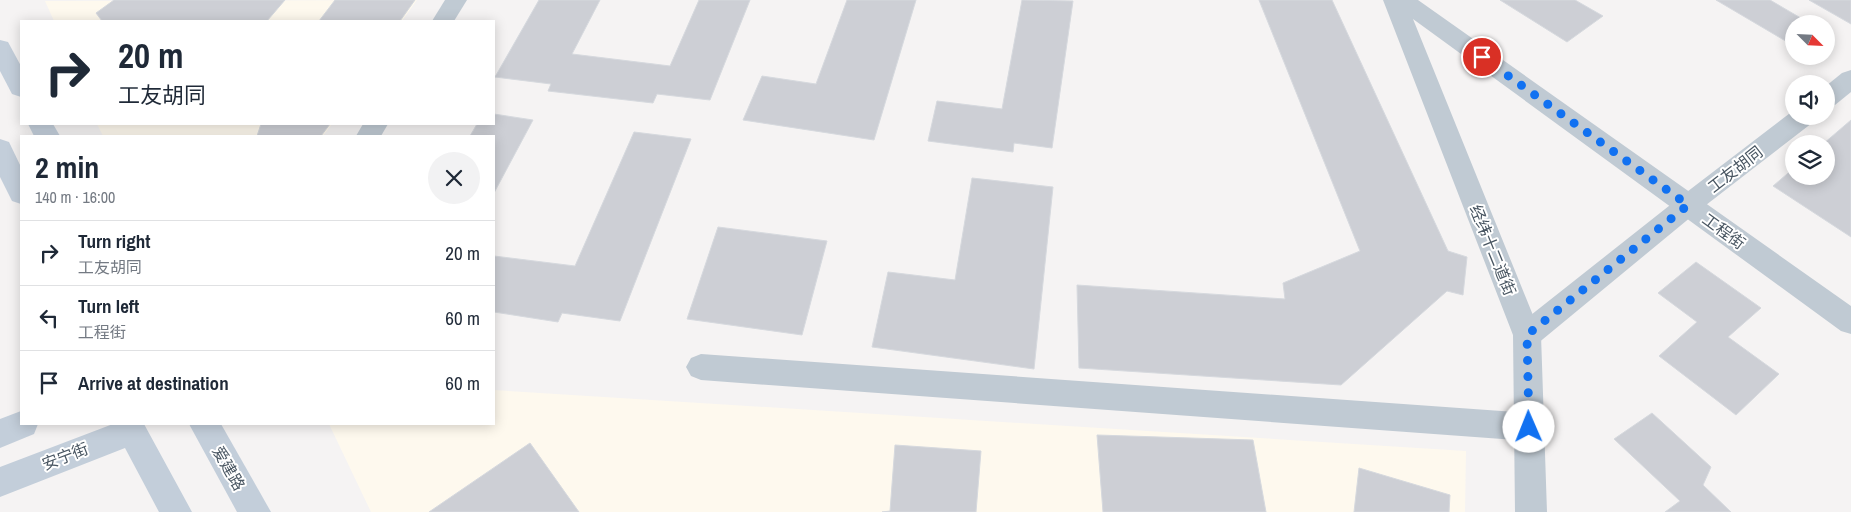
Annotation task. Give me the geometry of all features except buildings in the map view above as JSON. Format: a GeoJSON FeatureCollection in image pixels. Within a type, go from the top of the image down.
{"type":"FeatureCollection","features":[{"type":"Feature","properties":{"kind":"main road"},"geometry":{"type":"LineString","coordinates":[[0,48],[20,86]]}},
{"type":"Feature","properties":{"kind":"main road"},"geometry":{"type":"LineString","coordinates":[[0,150],[20,192]]}},
{"type":"Feature","properties":{"kind":"main road"},"geometry":{"type":"LineString","coordinates":[[0,434],[21,425]]}},
{"type":"Feature","properties":{"kind":"main road","name":"爱建路"},"geometry":{"type":"LineString","coordinates":[[205,425],[254,512]]}},
{"type":"Feature","properties":{"kind":"main road"},"geometry":{"type":"LineString","coordinates":[[129,427],[176,512]]}},
{"type":"Feature","properties":{"kind":"main road","name":"安宁街"},"geometry":{"type":"LineString","coordinates":[[0,482],[129,427]]}},
{"type":"Feature","properties":{"kind":"street"},"geometry":{"type":"LineString","coordinates":[[444,20],[456,0]]}},
{"type":"Feature","properties":{"kind":"street","name":"经纬十二道街"},"geometry":{"type":"LineString","coordinates":[[1394,0],[1527,335],[1531,512]]}},
{"type":"Feature","properties":{"kind":"street","name":"工程街"},"geometry":{"type":"LineString","coordinates":[[1402,0],[1851,322]]}},
{"type":"Feature","properties":{"kind":"street"},"geometry":{"type":"LineString","coordinates":[[1835,91],[1851,79]]}},
{"type":"Feature","properties":{"kind":"street","name":"工友胡同"},"geometry":{"type":"LineString","coordinates":[[1527,335],[1688,205],[1791,125]]}},
{"type":"Feature","properties":{"kind":"street"},"geometry":{"type":"LineString","coordinates":[[701,367],[1529,427]]}},
{"type":"Feature","properties":{"kind":"shaded area"},"geometry":{"type":"Polygon","coordinates":[[[417,0],[403,20],[54,20],[45,1],[417,0]]]}},
{"type":"Feature","properties":{"kind":"shaded area"},"geometry":{"type":"Polygon","coordinates":[[[98,125],[331,125],[324,135],[102,135],[98,125]]]}},
{"type":"Feature","properties":{"kind":"shaded area"},"geometry":{"type":"Polygon","coordinates":[[[495,390],[1466,451],[1465,512],[371,512],[329,425],[495,425],[495,390]]]}},
{"type":"Feature","properties":{"kind":"route"},"geometry":{"type":"LineString","coordinates":[[1482,57],[1688,205],[1527,335],[1529,427]]}}]}
